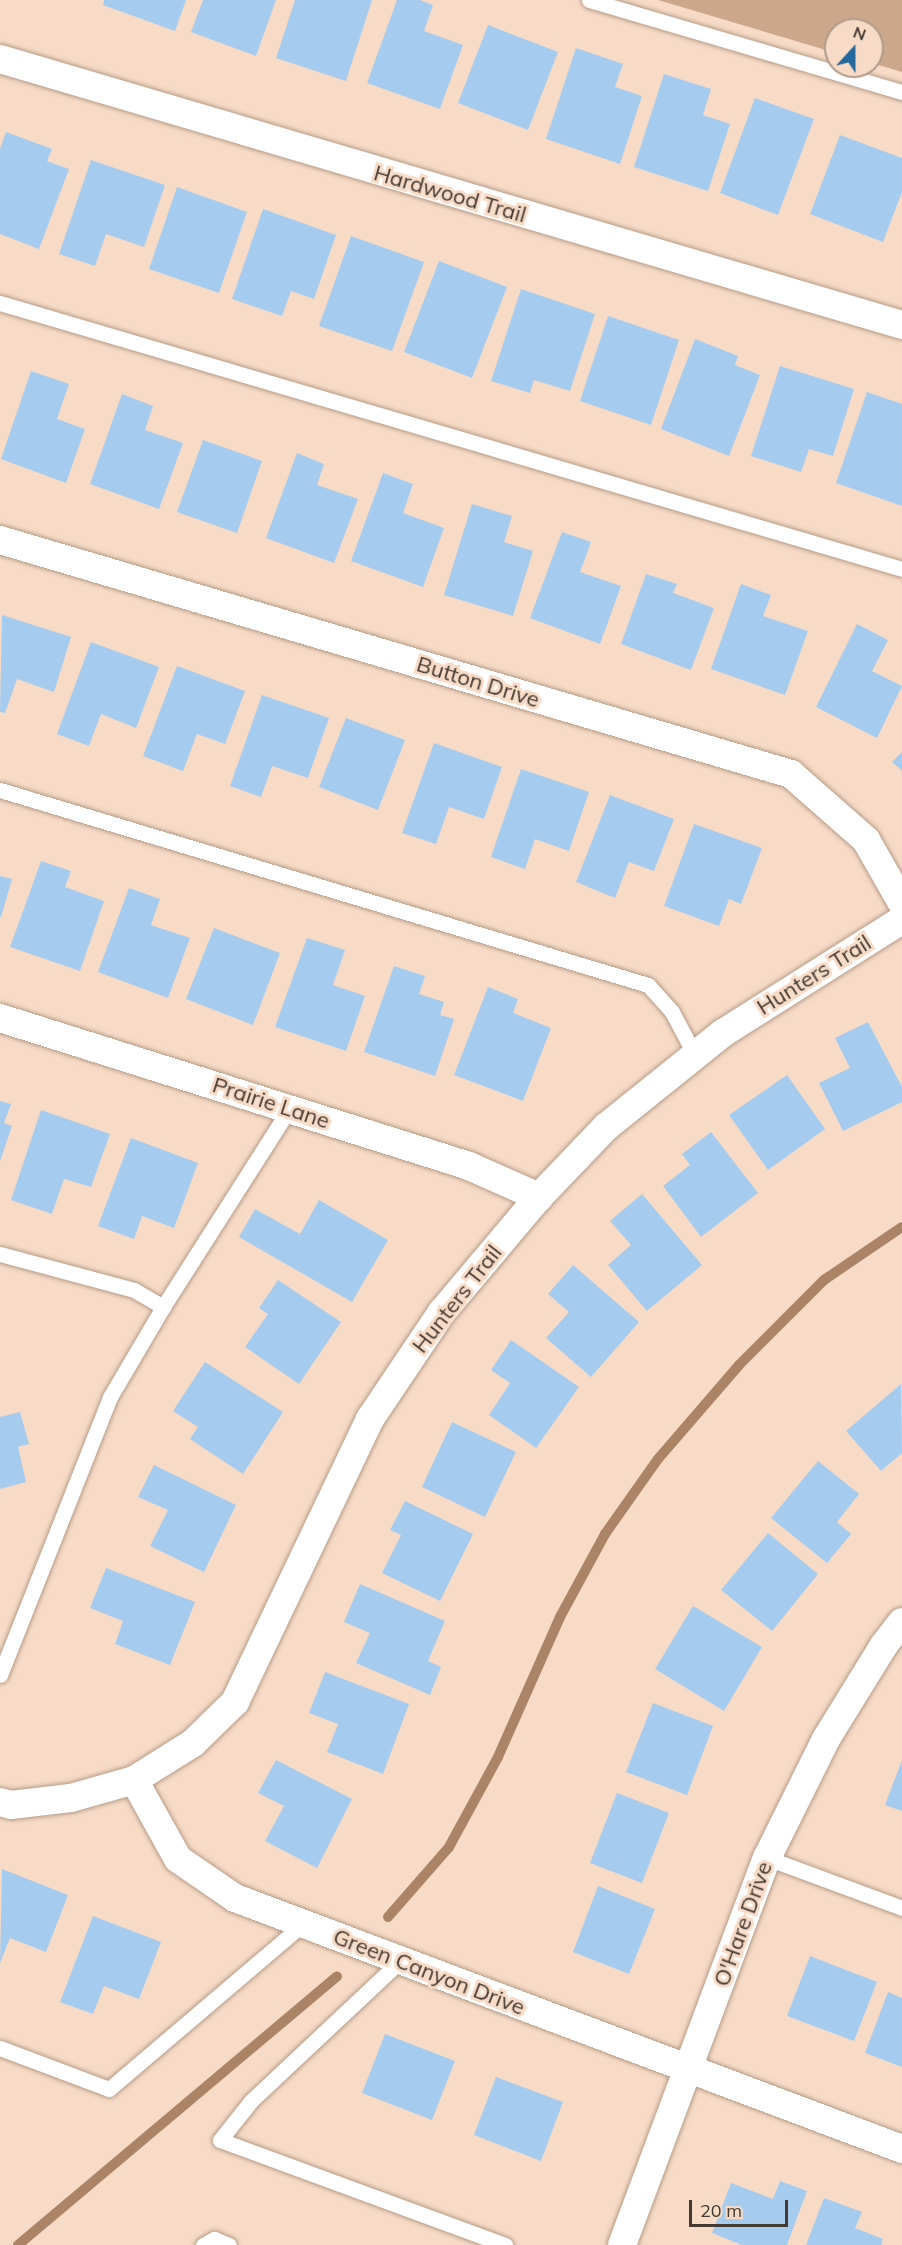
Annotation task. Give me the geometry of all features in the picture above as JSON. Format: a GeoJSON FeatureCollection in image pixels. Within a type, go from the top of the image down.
{"type":"FeatureCollection","features":[{"type":"Feature","properties":{"kind":"street","name":"Hardwood Trail"},"geometry":{"type":"LineString","coordinates":[[0,59],[902,325]]}},
{"type":"Feature","properties":{"kind":"street","name":"Button Drive"},"geometry":{"type":"LineString","coordinates":[[0,540],[791,774],[866,840],[902,903]]}},
{"type":"Feature","properties":{"kind":"street","name":"Hunters Trail"},"geometry":{"type":"LineString","coordinates":[[134,1780],[193,1743],[235,1702],[370,1419],[442,1312],[539,1197],[606,1127],[723,1033],[902,920]]}},
{"type":"Feature","properties":{"kind":"street","name":"Prairie Lane"},"geometry":{"type":"LineString","coordinates":[[0,1018],[469,1166],[539,1197]]}},
{"type":"Feature","properties":{"kind":"street","name":"O'Hare Drive"},"geometry":{"type":"LineString","coordinates":[[622,2245],[767,1858],[826,1739],[893,1648],[902,1622]]}},
{"type":"Feature","properties":{"kind":"street"},"geometry":{"type":"LineString","coordinates":[[0,1802],[11,1805],[71,1798],[134,1780]]}},
{"type":"Feature","properties":{"kind":"street","name":"Green Canyon Drive"},"geometry":{"type":"LineString","coordinates":[[134,1780],[178,1859],[235,1898],[902,2149]]}},
{"type":"Feature","properties":{"kind":"lane"},"geometry":{"type":"LineString","coordinates":[[589,0],[902,92]]}},
{"type":"Feature","properties":{"kind":"lane"},"geometry":{"type":"LineString","coordinates":[[0,303],[902,569]]}},
{"type":"Feature","properties":{"kind":"lane"},"geometry":{"type":"LineString","coordinates":[[0,790],[648,985],[672,1012],[695,1055]]}},
{"type":"Feature","properties":{"kind":"lane"},"geometry":{"type":"LineString","coordinates":[[0,1675],[110,1397],[163,1307],[289,1109]]}},
{"type":"Feature","properties":{"kind":"lane"},"geometry":{"type":"LineString","coordinates":[[0,1254],[134,1290],[163,1307]]}},
{"type":"Feature","properties":{"kind":"lane"},"geometry":{"type":"LineString","coordinates":[[767,1858],[902,1908]]}},
{"type":"Feature","properties":{"kind":"lane"},"geometry":{"type":"LineString","coordinates":[[0,2048],[109,2089],[303,1924]]}},
{"type":"Feature","properties":{"kind":"lane"},"geometry":{"type":"LineString","coordinates":[[400,1961],[251,2101],[220,2140],[505,2245]]}},
{"type":"Feature","properties":{"kind":"lane"},"geometry":{"type":"LineString","coordinates":[[203,2245],[214,2239],[229,2245]]}},
{"type":"Feature","properties":{"kind":"shaded area"},"geometry":{"type":"Polygon","coordinates":[[[658,0],[902,0],[902,72],[884,67],[884,18],[824,18],[824,49],[658,0]]]}},
{"type":"Feature","properties":{"kind":"building"},"geometry":{"type":"Polygon","coordinates":[[[104,0],[186,0],[175,31],[103,5],[104,0]]]}},
{"type":"Feature","properties":{"kind":"building"},"geometry":{"type":"Polygon","coordinates":[[[203,0],[276,0],[256,56],[191,32],[203,0]]]}},
{"type":"Feature","properties":{"kind":"building"},"geometry":{"type":"Polygon","coordinates":[[[295,0],[372,0],[346,81],[276,58],[295,0]]]}},
{"type":"Feature","properties":{"kind":"building"},"geometry":{"type":"Polygon","coordinates":[[[397,0],[420,0],[433,5],[424,31],[463,45],[440,109],[367,83],[397,0]]]}},
{"type":"Feature","properties":{"kind":"building"},"geometry":{"type":"Polygon","coordinates":[[[488,25],[558,52],[528,130],[458,103],[488,25]]]}},
{"type":"Feature","properties":{"kind":"building"},"geometry":{"type":"Polygon","coordinates":[[[576,48],[623,64],[615,87],[642,96],[620,164],[546,139],[576,48]]]}},
{"type":"Feature","properties":{"kind":"building"},"geometry":{"type":"Polygon","coordinates":[[[664,74],[711,89],[703,115],[730,124],[708,191],[634,167],[664,74]]]}},
{"type":"Feature","properties":{"kind":"building"},"geometry":{"type":"Polygon","coordinates":[[[755,98],[814,119],[778,215],[720,193],[755,98]]]}},
{"type":"Feature","properties":{"kind":"building"},"geometry":{"type":"Polygon","coordinates":[[[6,132],[52,149],[47,161],[69,169],[39,249],[0,234],[0,149],[6,132]]]}},
{"type":"Feature","properties":{"kind":"building"},"geometry":{"type":"Polygon","coordinates":[[[840,135],[902,158],[902,192],[883,242],[810,214],[840,135]]]}},
{"type":"Feature","properties":{"kind":"building"},"geometry":{"type":"Polygon","coordinates":[[[91,160],[165,185],[144,247],[106,234],[95,266],[59,254],[91,160]]]}},
{"type":"Feature","properties":{"kind":"building"},"geometry":{"type":"Polygon","coordinates":[[[177,187],[247,212],[219,293],[149,269],[177,187]]]}},
{"type":"Feature","properties":{"kind":"building"},"geometry":{"type":"Polygon","coordinates":[[[263,209],[336,235],[314,299],[291,291],[282,316],[232,299],[263,209]]]}},
{"type":"Feature","properties":{"kind":"building"},"geometry":{"type":"Polygon","coordinates":[[[351,236],[424,262],[392,351],[319,326],[351,236]]]}},
{"type":"Feature","properties":{"kind":"building"},"geometry":{"type":"Polygon","coordinates":[[[439,261],[507,287],[472,378],[404,352],[439,261]]]}},
{"type":"Feature","properties":{"kind":"building"},"geometry":{"type":"Polygon","coordinates":[[[521,289],[595,314],[570,391],[534,380],[530,393],[491,381],[521,289]]]}},
{"type":"Feature","properties":{"kind":"building"},"geometry":{"type":"Polygon","coordinates":[[[608,316],[679,340],[651,425],[580,401],[608,316]]]}},
{"type":"Feature","properties":{"kind":"building"},"geometry":{"type":"Polygon","coordinates":[[[695,339],[738,356],[735,365],[760,375],[729,456],[661,429],[695,339]]]}},
{"type":"Feature","properties":{"kind":"building"},"geometry":{"type":"Polygon","coordinates":[[[780,366],[854,389],[833,456],[809,449],[801,472],[751,456],[780,366]]]}},
{"type":"Feature","properties":{"kind":"building"},"geometry":{"type":"Polygon","coordinates":[[[31,371],[69,384],[57,419],[85,429],[66,483],[1,459],[31,371]]]}},
{"type":"Feature","properties":{"kind":"building"},"geometry":{"type":"Polygon","coordinates":[[[867,392],[902,404],[902,506],[836,483],[867,392]]]}},
{"type":"Feature","properties":{"kind":"building"},"geometry":{"type":"Polygon","coordinates":[[[122,394],[153,406],[145,430],[183,443],[159,509],[90,484],[122,394]]]}},
{"type":"Feature","properties":{"kind":"building"},"geometry":{"type":"Polygon","coordinates":[[[203,440],[262,461],[237,533],[177,512],[203,440]]]}},
{"type":"Feature","properties":{"kind":"building"},"geometry":{"type":"Polygon","coordinates":[[[297,453],[324,464],[317,485],[358,499],[334,563],[266,538],[297,453]]]}},
{"type":"Feature","properties":{"kind":"building"},"geometry":{"type":"Polygon","coordinates":[[[383,473],[413,484],[403,513],[444,528],[423,587],[351,561],[383,473]]]}},
{"type":"Feature","properties":{"kind":"building"},"geometry":{"type":"Polygon","coordinates":[[[472,504],[512,516],[504,542],[533,551],[513,616],[444,595],[472,504]]]}},
{"type":"Feature","properties":{"kind":"building"},"geometry":{"type":"Polygon","coordinates":[[[562,532],[591,542],[580,572],[621,586],[600,644],[530,618],[562,532]]]}},
{"type":"Feature","properties":{"kind":"building"},"geometry":{"type":"Polygon","coordinates":[[[646,574],[677,584],[673,593],[714,608],[691,670],[621,644],[646,574]]]}},
{"type":"Feature","properties":{"kind":"building"},"geometry":{"type":"Polygon","coordinates":[[[741,584],[771,595],[763,616],[808,631],[785,695],[711,669],[741,584]]]}},
{"type":"Feature","properties":{"kind":"building"},"geometry":{"type":"Polygon","coordinates":[[[2,615],[71,637],[54,692],[17,679],[5,713],[0,712],[2,615]]]}},
{"type":"Feature","properties":{"kind":"building"},"geometry":{"type":"Polygon","coordinates":[[[857,624],[888,640],[872,671],[902,686],[877,738],[816,707],[857,624]]]}},
{"type":"Feature","properties":{"kind":"building"},"geometry":{"type":"Polygon","coordinates":[[[91,642],[159,667],[136,728],[101,714],[89,746],[57,734],[91,642]]]}},
{"type":"Feature","properties":{"kind":"building"},"geometry":{"type":"Polygon","coordinates":[[[177,666],[245,691],[225,744],[197,734],[183,771],[143,756],[177,666]]]}},
{"type":"Feature","properties":{"kind":"building"},"geometry":{"type":"Polygon","coordinates":[[[262,695],[329,718],[308,778],[272,766],[261,797],[230,786],[262,695]]]}},
{"type":"Feature","properties":{"kind":"building"},"geometry":{"type":"Polygon","coordinates":[[[346,718],[405,740],[378,810],[319,787],[346,718]]]}},
{"type":"Feature","properties":{"kind":"building"},"geometry":{"type":"Polygon","coordinates":[[[434,743],[502,767],[484,819],[449,807],[436,844],[402,833],[434,743]]]}},
{"type":"Feature","properties":{"kind":"building"},"geometry":{"type":"Polygon","coordinates":[[[902,752],[902,771],[892,762],[902,752]]]}},
{"type":"Feature","properties":{"kind":"building"},"geometry":{"type":"Polygon","coordinates":[[[521,769],[589,792],[569,851],[535,839],[525,869],[491,857],[521,769]]]}},
{"type":"Feature","properties":{"kind":"building"},"geometry":{"type":"Polygon","coordinates":[[[610,795],[674,819],[654,871],[629,862],[615,898],[576,882],[610,795]]]}},
{"type":"Feature","properties":{"kind":"building"},"geometry":{"type":"Polygon","coordinates":[[[694,824],[762,848],[741,904],[729,899],[719,926],[664,906],[694,824]]]}},
{"type":"Feature","properties":{"kind":"building"},"geometry":{"type":"Polygon","coordinates":[[[41,861],[71,871],[65,887],[104,901],[80,971],[10,947],[41,861]]]}},
{"type":"Feature","properties":{"kind":"building"},"geometry":{"type":"Polygon","coordinates":[[[0,876],[12,879],[1,917],[0,917],[0,876]]]}},
{"type":"Feature","properties":{"kind":"building"},"geometry":{"type":"Polygon","coordinates":[[[129,888],[160,899],[151,925],[190,938],[168,998],[98,972],[129,888]]]}},
{"type":"Feature","properties":{"kind":"building"},"geometry":{"type":"Polygon","coordinates":[[[214,928],[280,953],[253,1025],[186,999],[214,928]]]}},
{"type":"Feature","properties":{"kind":"building"},"geometry":{"type":"Polygon","coordinates":[[[307,938],[345,950],[333,985],[365,996],[346,1051],[275,1027],[307,938]]]}},
{"type":"Feature","properties":{"kind":"building"},"geometry":{"type":"Polygon","coordinates":[[[394,966],[425,976],[419,994],[444,1002],[440,1015],[454,1019],[435,1076],[364,1052],[394,966]]]}},
{"type":"Feature","properties":{"kind":"building"},"geometry":{"type":"Polygon","coordinates":[[[488,987],[518,999],[513,1013],[551,1028],[523,1101],[454,1075],[488,987]]]}},
{"type":"Feature","properties":{"kind":"building"},"geometry":{"type":"Polygon","coordinates":[[[868,1022],[902,1087],[902,1102],[843,1131],[819,1083],[850,1068],[835,1038],[868,1022]]]}},
{"type":"Feature","properties":{"kind":"building"},"geometry":{"type":"Polygon","coordinates":[[[787,1075],[825,1129],[768,1170],[729,1115],[787,1075]]]}},
{"type":"Feature","properties":{"kind":"building"},"geometry":{"type":"Polygon","coordinates":[[[0,1101],[11,1104],[4,1123],[12,1126],[0,1161],[0,1101]]]}},
{"type":"Feature","properties":{"kind":"building"},"geometry":{"type":"Polygon","coordinates":[[[41,1110],[110,1134],[91,1187],[64,1179],[52,1214],[11,1200],[41,1110]]]}},
{"type":"Feature","properties":{"kind":"building"},"geometry":{"type":"Polygon","coordinates":[[[711,1132],[758,1193],[701,1237],[663,1186],[690,1165],[682,1154],[711,1132]]]}},
{"type":"Feature","properties":{"kind":"building"},"geometry":{"type":"Polygon","coordinates":[[[131,1138],[198,1163],[174,1228],[142,1216],[134,1239],[98,1226],[131,1138]]]}},
{"type":"Feature","properties":{"kind":"building"},"geometry":{"type":"Polygon","coordinates":[[[642,1194],[702,1265],[647,1311],[608,1265],[631,1245],[610,1221],[642,1194]]]}},
{"type":"Feature","properties":{"kind":"building"},"geometry":{"type":"Polygon","coordinates":[[[319,1200],[388,1240],[352,1302],[239,1237],[255,1209],[300,1234],[319,1200]]]}},
{"type":"Feature","properties":{"kind":"building"},"geometry":{"type":"Polygon","coordinates":[[[573,1265],[639,1322],[591,1377],[546,1338],[569,1312],[548,1294],[573,1265]]]}},
{"type":"Feature","properties":{"kind":"building"},"geometry":{"type":"Polygon","coordinates":[[[278,1280],[341,1322],[299,1384],[245,1347],[268,1314],[259,1308],[278,1280]]]}},
{"type":"Feature","properties":{"kind":"building"},"geometry":{"type":"Polygon","coordinates":[[[511,1340],[579,1387],[536,1448],[489,1415],[510,1383],[491,1370],[511,1340]]]}},
{"type":"Feature","properties":{"kind":"building"},"geometry":{"type":"Polygon","coordinates":[[[205,1362],[283,1412],[243,1474],[190,1439],[198,1427],[173,1411],[205,1362]]]}},
{"type":"Feature","properties":{"kind":"building"},"geometry":{"type":"Polygon","coordinates":[[[901,1384],[902,1453],[881,1471],[846,1431],[901,1384]]]}},
{"type":"Feature","properties":{"kind":"building"},"geometry":{"type":"Polygon","coordinates":[[[20,1412],[29,1444],[18,1447],[26,1482],[0,1489],[0,1417],[20,1412]]]}},
{"type":"Feature","properties":{"kind":"building"},"geometry":{"type":"Polygon","coordinates":[[[452,1422],[516,1452],[485,1517],[422,1487],[452,1422]]]}},
{"type":"Feature","properties":{"kind":"building"},"geometry":{"type":"Polygon","coordinates":[[[818,1461],[859,1494],[837,1522],[851,1534],[827,1563],[771,1518],[818,1461]]]}},
{"type":"Feature","properties":{"kind":"building"},"geometry":{"type":"Polygon","coordinates":[[[154,1465],[236,1505],[204,1572],[150,1546],[168,1510],[138,1497],[154,1465]]]}},
{"type":"Feature","properties":{"kind":"building"},"geometry":{"type":"Polygon","coordinates":[[[405,1501],[473,1534],[440,1601],[382,1573],[401,1535],[390,1530],[405,1501]]]}},
{"type":"Feature","properties":{"kind":"building"},"geometry":{"type":"Polygon","coordinates":[[[768,1533],[818,1574],[772,1631],[721,1590],[768,1533]]]}},
{"type":"Feature","properties":{"kind":"building"},"geometry":{"type":"Polygon","coordinates":[[[106,1568],[195,1602],[170,1665],[115,1644],[123,1621],[90,1608],[106,1568]]]}},
{"type":"Feature","properties":{"kind":"building"},"geometry":{"type":"Polygon","coordinates":[[[360,1584],[445,1621],[428,1661],[441,1667],[430,1695],[356,1663],[370,1633],[344,1622],[360,1584]]]}},
{"type":"Feature","properties":{"kind":"building"},"geometry":{"type":"Polygon","coordinates":[[[693,1606],[762,1647],[724,1711],[655,1669],[693,1606]]]}},
{"type":"Feature","properties":{"kind":"building"},"geometry":{"type":"Polygon","coordinates":[[[325,1672],[409,1704],[383,1774],[327,1752],[338,1724],[309,1713],[325,1672]]]}},
{"type":"Feature","properties":{"kind":"building"},"geometry":{"type":"Polygon","coordinates":[[[653,1703],[713,1726],[687,1795],[626,1772],[653,1703]]]}},
{"type":"Feature","properties":{"kind":"building"},"geometry":{"type":"Polygon","coordinates":[[[276,1760],[352,1799],[317,1868],[265,1841],[284,1806],[258,1793],[276,1760]]]}},
{"type":"Feature","properties":{"kind":"building"},"geometry":{"type":"Polygon","coordinates":[[[902,1760],[902,1811],[885,1805],[902,1760]]]}},
{"type":"Feature","properties":{"kind":"building"},"geometry":{"type":"Polygon","coordinates":[[[617,1793],[669,1813],[642,1883],[590,1863],[617,1793]]]}},
{"type":"Feature","properties":{"kind":"building"},"geometry":{"type":"Polygon","coordinates":[[[2,1869],[68,1895],[46,1952],[10,1938],[0,1963],[2,1869]]]}},
{"type":"Feature","properties":{"kind":"building"},"geometry":{"type":"Polygon","coordinates":[[[598,1886],[655,1909],[629,1974],[573,1952],[598,1886]]]}},
{"type":"Feature","properties":{"kind":"building"},"geometry":{"type":"Polygon","coordinates":[[[93,1916],[161,1942],[139,1999],[104,1986],[93,2014],[60,2002],[93,1916]]]}},
{"type":"Feature","properties":{"kind":"building"},"geometry":{"type":"Polygon","coordinates":[[[810,1956],[877,1982],[854,2041],[787,2016],[810,1956]]]}},
{"type":"Feature","properties":{"kind":"building"},"geometry":{"type":"Polygon","coordinates":[[[888,1992],[902,1998],[902,2067],[865,2053],[888,1992]]]}},
{"type":"Feature","properties":{"kind":"building"},"geometry":{"type":"Polygon","coordinates":[[[385,2034],[455,2061],[432,2120],[362,2093],[385,2034]]]}},
{"type":"Feature","properties":{"kind":"building"},"geometry":{"type":"Polygon","coordinates":[[[496,2077],[563,2102],[541,2161],[474,2135],[496,2077]]]}},
{"type":"Feature","properties":{"kind":"building"},"geometry":{"type":"Polygon","coordinates":[[[780,2181],[807,2191],[787,2245],[742,2245],[712,2233],[731,2183],[773,2199],[780,2181]]]}},
{"type":"Feature","properties":{"kind":"building"},"geometry":{"type":"Polygon","coordinates":[[[824,2198],[862,2212],[855,2228],[883,2239],[881,2245],[806,2245],[824,2198]]]}},
{"type":"Feature","properties":{"kind":"waterway"},"geometry":{"type":"LineString","coordinates":[[388,1917],[449,1847],[498,1757],[560,1617],[605,1534],[658,1459],[739,1365],[824,1280],[902,1227]]}},
{"type":"Feature","properties":{"kind":"waterway"},"geometry":{"type":"LineString","coordinates":[[18,2245],[337,1976]]}}]}
